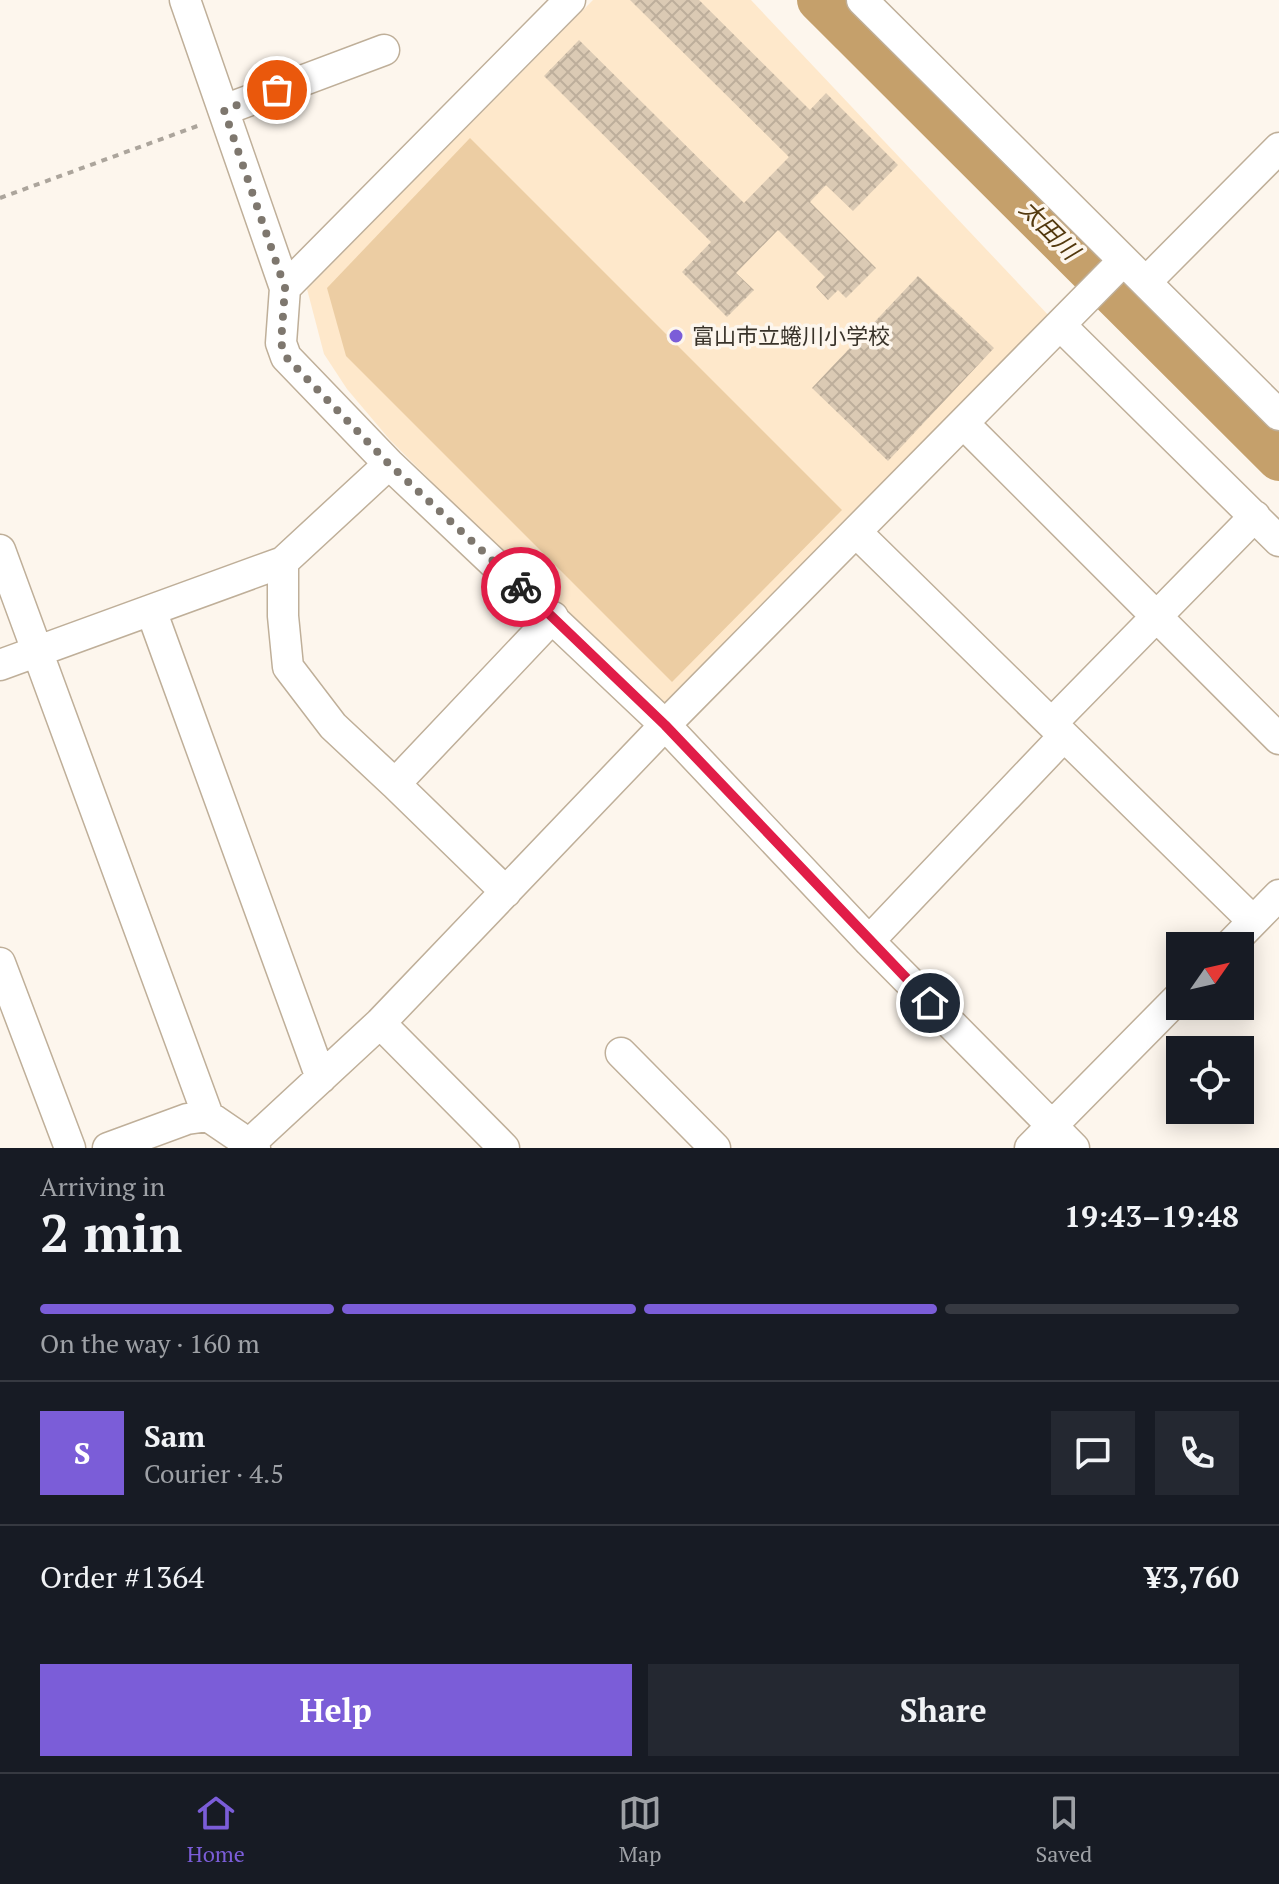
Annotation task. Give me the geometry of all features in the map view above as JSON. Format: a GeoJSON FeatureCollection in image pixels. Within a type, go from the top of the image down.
{"type":"FeatureCollection","features":[{"type":"Feature","properties":{"kind":"street"},"geometry":{"type":"LineString","coordinates":[[185,0],[285,288],[281,343],[286,357],[389,464],[665,725],[869,941],[1074,1148]]}},
{"type":"Feature","properties":{"kind":"street"},"geometry":{"type":"LineString","coordinates":[[285,288],[570,0]]}},
{"type":"Feature","properties":{"kind":"street"},"geometry":{"type":"LineString","coordinates":[[862,0],[1120,263],[1146,282],[1279,415]]}},
{"type":"Feature","properties":{"kind":"street"},"geometry":{"type":"LineString","coordinates":[[224,110],[384,50]]}},
{"type":"Feature","properties":{"kind":"street"},"geometry":{"type":"LineString","coordinates":[[1146,282],[1279,148]]}},
{"type":"Feature","properties":{"kind":"street"},"geometry":{"type":"LineString","coordinates":[[0,550],[208,1116],[250,1146],[380,1023],[665,725],[1120,263]]}},
{"type":"Feature","properties":{"kind":"street"},"geometry":{"type":"LineString","coordinates":[[1060,325],[1279,541]]}},
{"type":"Feature","properties":{"kind":"street"},"geometry":{"type":"LineString","coordinates":[[963,423],[1279,739]]}},
{"type":"Feature","properties":{"kind":"street"},"geometry":{"type":"LineString","coordinates":[[0,665],[283,562],[389,464]]}},
{"type":"Feature","properties":{"kind":"street"},"geometry":{"type":"LineString","coordinates":[[869,941],[1157,616],[1255,516]]}},
{"type":"Feature","properties":{"kind":"street"},"geometry":{"type":"LineString","coordinates":[[856,532],[1253,921]]}},
{"type":"Feature","properties":{"kind":"street"},"geometry":{"type":"LineString","coordinates":[[283,562],[283,616],[288,667],[333,726],[506,892]]}},
{"type":"Feature","properties":{"kind":"street"},"geometry":{"type":"LineString","coordinates":[[151,610],[321,1078]]}},
{"type":"Feature","properties":{"kind":"street"},"geometry":{"type":"LineString","coordinates":[[395,784],[553,617]]}},
{"type":"Feature","properties":{"kind":"street"},"geometry":{"type":"LineString","coordinates":[[1242,932],[1279,895]]}},
{"type":"Feature","properties":{"kind":"street"},"geometry":{"type":"LineString","coordinates":[[0,963],[70,1148]]}},
{"type":"Feature","properties":{"kind":"street"},"geometry":{"type":"LineString","coordinates":[[1030,1148],[1166,1010]]}},
{"type":"Feature","properties":{"kind":"street"},"geometry":{"type":"LineString","coordinates":[[380,1023],[504,1148]]}},
{"type":"Feature","properties":{"kind":"street"},"geometry":{"type":"LineString","coordinates":[[621,1053],[715,1148]]}},
{"type":"Feature","properties":{"kind":"street"},"geometry":{"type":"LineString","coordinates":[[108,1148],[187,1119],[208,1116]]}},
{"type":"Feature","properties":{"kind":"path"},"geometry":{"type":"LineString","coordinates":[[0,198],[210,121],[224,110]]}},
{"type":"Feature","properties":{"kind":"shaded area","name":"富山市立蜷川小学校"},"geometry":{"type":"Polygon","coordinates":[[[593,0],[751,0],[1051,318],[672,705],[654,705],[390,440],[347,389],[324,354],[307,289],[593,0]]]}},
{"type":"Feature","properties":{"kind":"shaded area"},"geometry":{"type":"Polygon","coordinates":[[[470,138],[842,510],[672,682],[346,356],[327,288],[470,138]]]}},
{"type":"Feature","properties":{"kind":"building"},"geometry":{"type":"Polygon","coordinates":[[[630,0],[699,0],[810,110],[826,93],[898,165],[853,211],[826,185],[810,202],[876,268],[846,298],[838,290],[828,300],[816,287],[825,277],[778,230],[736,273],[754,290],[727,317],[682,272],[711,242],[544,76],[579,40],[744,203],[789,157],[630,0]]]}},
{"type":"Feature","properties":{"kind":"building"},"geometry":{"type":"Polygon","coordinates":[[[918,276],[994,348],[888,461],[812,388],[918,276]]]}},
{"type":"Feature","properties":{"kind":"waterway","name":"太田川"},"geometry":{"type":"LineString","coordinates":[[819,0],[1279,459]]}},
{"type":"Feature","properties":{"kind":"way so far"},"geometry":{"type":"LineString","coordinates":[[277,90],[224,110],[285,288],[281,343],[286,357],[389,464],[521,587]]}},
{"type":"Feature","properties":{"kind":"place","name":"富山市立蜷川小学校"},"geometry":{"type":"Point","coordinates":[676,336]}},
{"type":"Feature","properties":{"kind":"route"},"geometry":{"type":"LineString","coordinates":[[521,587],[665,725],[930,1003]]}}]}
